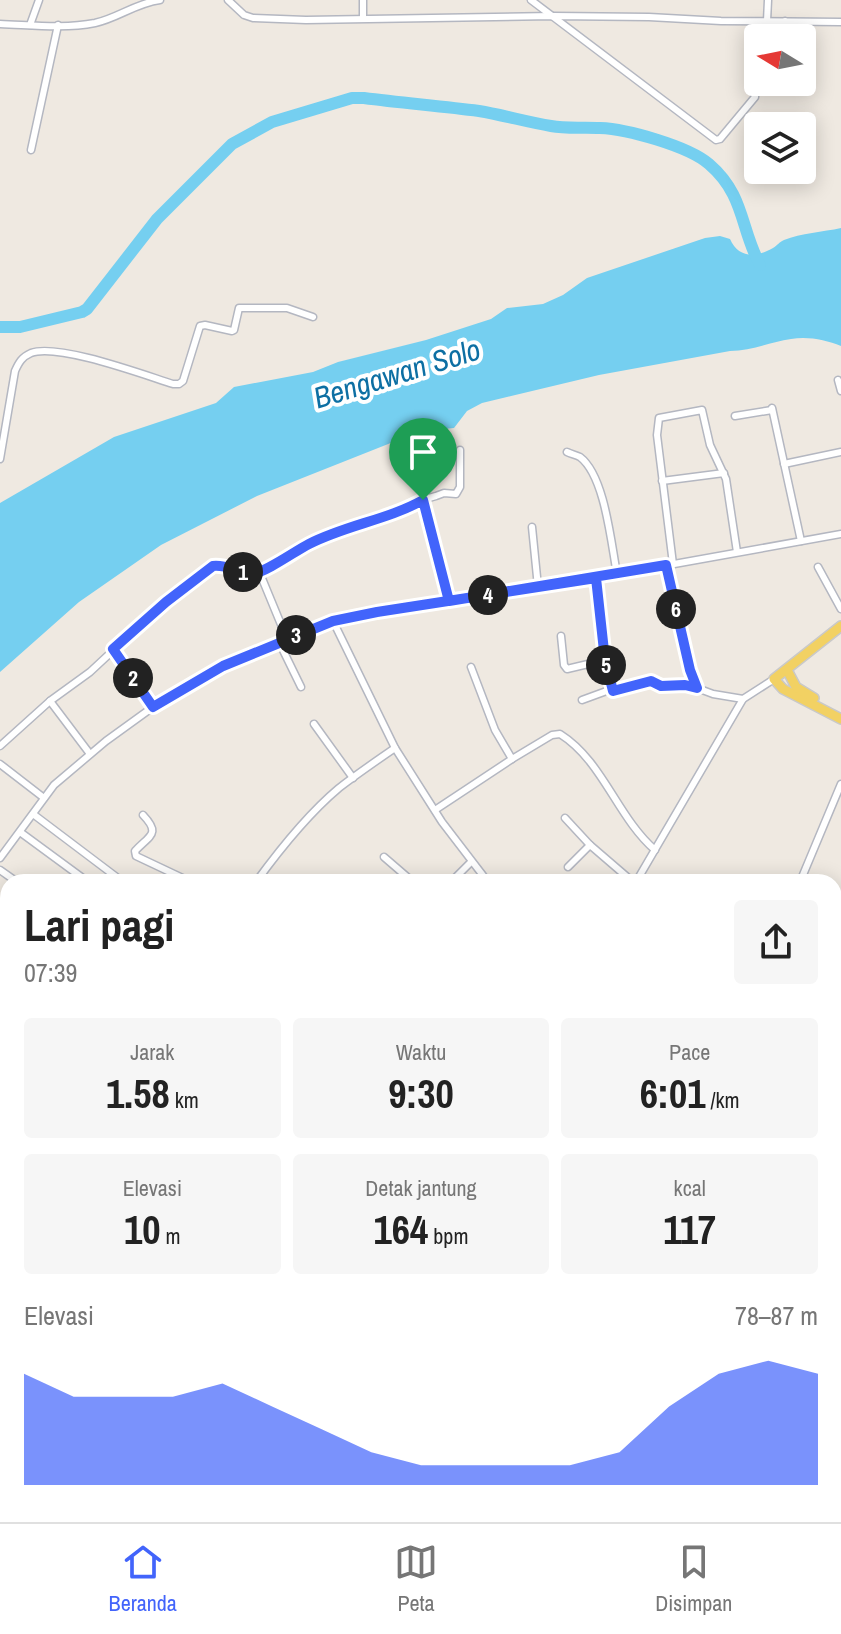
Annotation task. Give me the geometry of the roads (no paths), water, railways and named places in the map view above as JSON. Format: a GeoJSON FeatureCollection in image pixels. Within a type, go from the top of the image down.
{"type":"FeatureCollection","features":[{"type":"Feature","properties":{"kind":"main road"},"geometry":{"type":"LineString","coordinates":[[841,626],[772,680],[780,687],[799,690],[841,713]]}},
{"type":"Feature","properties":{"kind":"main road"},"geometry":{"type":"LineString","coordinates":[[787,670],[790,687],[841,719]]}},
{"type":"Feature","properties":{"kind":"street"},"geometry":{"type":"LineString","coordinates":[[30,25],[39,0]]}},
{"type":"Feature","properties":{"kind":"street"},"geometry":{"type":"LineString","coordinates":[[0,24],[80,25],[101,21],[137,5],[160,0]]}},
{"type":"Feature","properties":{"kind":"street"},"geometry":{"type":"LineString","coordinates":[[228,0],[244,15],[253,18],[306,20],[553,16],[841,22]]}},
{"type":"Feature","properties":{"kind":"street"},"geometry":{"type":"LineString","coordinates":[[363,0],[363,18]]}},
{"type":"Feature","properties":{"kind":"street"},"geometry":{"type":"LineString","coordinates":[[531,0],[716,140],[755,96]]}},
{"type":"Feature","properties":{"kind":"street"},"geometry":{"type":"LineString","coordinates":[[767,21],[768,0]]}},
{"type":"Feature","properties":{"kind":"street"},"geometry":{"type":"LineString","coordinates":[[31,150],[58,25]]}},
{"type":"Feature","properties":{"kind":"street"},"geometry":{"type":"LineString","coordinates":[[0,459],[15,371],[28,354],[39,351],[73,355],[179,384],[183,381],[200,326],[232,331],[238,309],[241,308],[287,308],[313,317]]}},
{"type":"Feature","properties":{"kind":"street"},"geometry":{"type":"LineString","coordinates":[[838,380],[841,391]]}},
{"type":"Feature","properties":{"kind":"street"},"geometry":{"type":"LineString","coordinates":[[735,416],[772,409],[801,541]]}},
{"type":"Feature","properties":{"kind":"street"},"geometry":{"type":"LineString","coordinates":[[697,688],[690,670],[670,564],[657,435],[659,418],[702,410],[710,445],[724,473],[737,552]]}},
{"type":"Feature","properties":{"kind":"street"},"geometry":{"type":"LineString","coordinates":[[258,574],[314,541],[345,528],[409,509],[444,493],[456,494],[460,487],[460,450]]}},
{"type":"Feature","properties":{"kind":"street"},"geometry":{"type":"LineString","coordinates":[[567,452],[580,457],[601,492],[617,574]]}},
{"type":"Feature","properties":{"kind":"street"},"geometry":{"type":"LineString","coordinates":[[784,464],[841,452]]}},
{"type":"Feature","properties":{"kind":"street"},"geometry":{"type":"LineString","coordinates":[[662,481],[724,473]]}},
{"type":"Feature","properties":{"kind":"street"},"geometry":{"type":"LineString","coordinates":[[423,500],[449,601]]}},
{"type":"Feature","properties":{"kind":"street"},"geometry":{"type":"LineString","coordinates":[[532,527],[538,587]]}},
{"type":"Feature","properties":{"kind":"street"},"geometry":{"type":"LineString","coordinates":[[0,858],[61,778],[153,707],[223,666],[333,621],[841,534]]}},
{"type":"Feature","properties":{"kind":"street"},"geometry":{"type":"LineString","coordinates":[[0,746],[208,568],[218,565],[258,574],[264,581],[287,639]]}},
{"type":"Feature","properties":{"kind":"street"},"geometry":{"type":"LineString","coordinates":[[818,567],[841,609]]}},
{"type":"Feature","properties":{"kind":"street"},"geometry":{"type":"LineString","coordinates":[[596,578],[605,660],[612,689]]}},
{"type":"Feature","properties":{"kind":"street"},"geometry":{"type":"LineString","coordinates":[[333,621],[395,748],[481,874]]}},
{"type":"Feature","properties":{"kind":"street"},"geometry":{"type":"LineString","coordinates":[[561,636],[567,669],[605,660]]}},
{"type":"Feature","properties":{"kind":"street"},"geometry":{"type":"LineString","coordinates":[[279,642],[301,687]]}},
{"type":"Feature","properties":{"kind":"street"},"geometry":{"type":"LineString","coordinates":[[113,649],[153,707]]}},
{"type":"Feature","properties":{"kind":"street"},"geometry":{"type":"LineString","coordinates":[[471,667],[495,730],[512,759]]}},
{"type":"Feature","properties":{"kind":"street"},"geometry":{"type":"LineString","coordinates":[[639,874],[742,701],[772,680]]}},
{"type":"Feature","properties":{"kind":"street"},"geometry":{"type":"LineString","coordinates":[[582,700],[612,689],[615,692],[651,681],[661,686],[685,685],[742,701]]}},
{"type":"Feature","properties":{"kind":"street"},"geometry":{"type":"LineString","coordinates":[[50,701],[90,754]]}},
{"type":"Feature","properties":{"kind":"street"},"geometry":{"type":"LineString","coordinates":[[314,724],[353,778]]}},
{"type":"Feature","properties":{"kind":"street"},"geometry":{"type":"LineString","coordinates":[[435,810],[512,759],[552,735],[560,734],[577,747],[601,777],[631,825],[655,850]]}},
{"type":"Feature","properties":{"kind":"street"},"geometry":{"type":"LineString","coordinates":[[263,874],[326,801],[395,748]]}},
{"type":"Feature","properties":{"kind":"street"},"geometry":{"type":"LineString","coordinates":[[0,764],[44,798]]}},
{"type":"Feature","properties":{"kind":"street"},"geometry":{"type":"LineString","coordinates":[[804,874],[838,800],[841,784]]}},
{"type":"Feature","properties":{"kind":"street"},"geometry":{"type":"LineString","coordinates":[[33,814],[112,874]]}},
{"type":"Feature","properties":{"kind":"street"},"geometry":{"type":"LineString","coordinates":[[143,815],[153,830],[135,851],[136,856],[174,874]]}},
{"type":"Feature","properties":{"kind":"street"},"geometry":{"type":"LineString","coordinates":[[565,818],[590,845],[624,874]]}},
{"type":"Feature","properties":{"kind":"street"},"geometry":{"type":"LineString","coordinates":[[20,832],[77,874]]}},
{"type":"Feature","properties":{"kind":"street"},"geometry":{"type":"LineString","coordinates":[[568,867],[590,845]]}},
{"type":"Feature","properties":{"kind":"street"},"geometry":{"type":"LineString","coordinates":[[384,857],[404,874]]}},
{"type":"Feature","properties":{"kind":"street"},"geometry":{"type":"LineString","coordinates":[[459,874],[471,862]]}},
{"type":"Feature","properties":{"kind":"water","name":"Bengawan Solo"},"geometry":{"type":"Polygon","coordinates":[[[841,228],[841,346],[817,339],[791,339],[599,375],[482,403],[467,411],[454,428],[421,431],[257,496],[161,545],[79,602],[0,672],[0,503],[114,437],[216,403],[234,387],[313,372],[338,362],[426,340],[491,319],[507,308],[543,304],[563,295],[587,278],[705,238],[720,236],[730,239],[738,250],[754,255],[791,238],[841,228]]]}},
{"type":"Feature","properties":{"kind":"waterway"},"geometry":{"type":"LineString","coordinates":[[0,327],[20,327],[87,309],[157,219],[232,144],[272,122],[352,98],[479,111],[557,127],[612,129],[641,135],[687,151],[709,164],[729,188],[760,265]]}}]}
